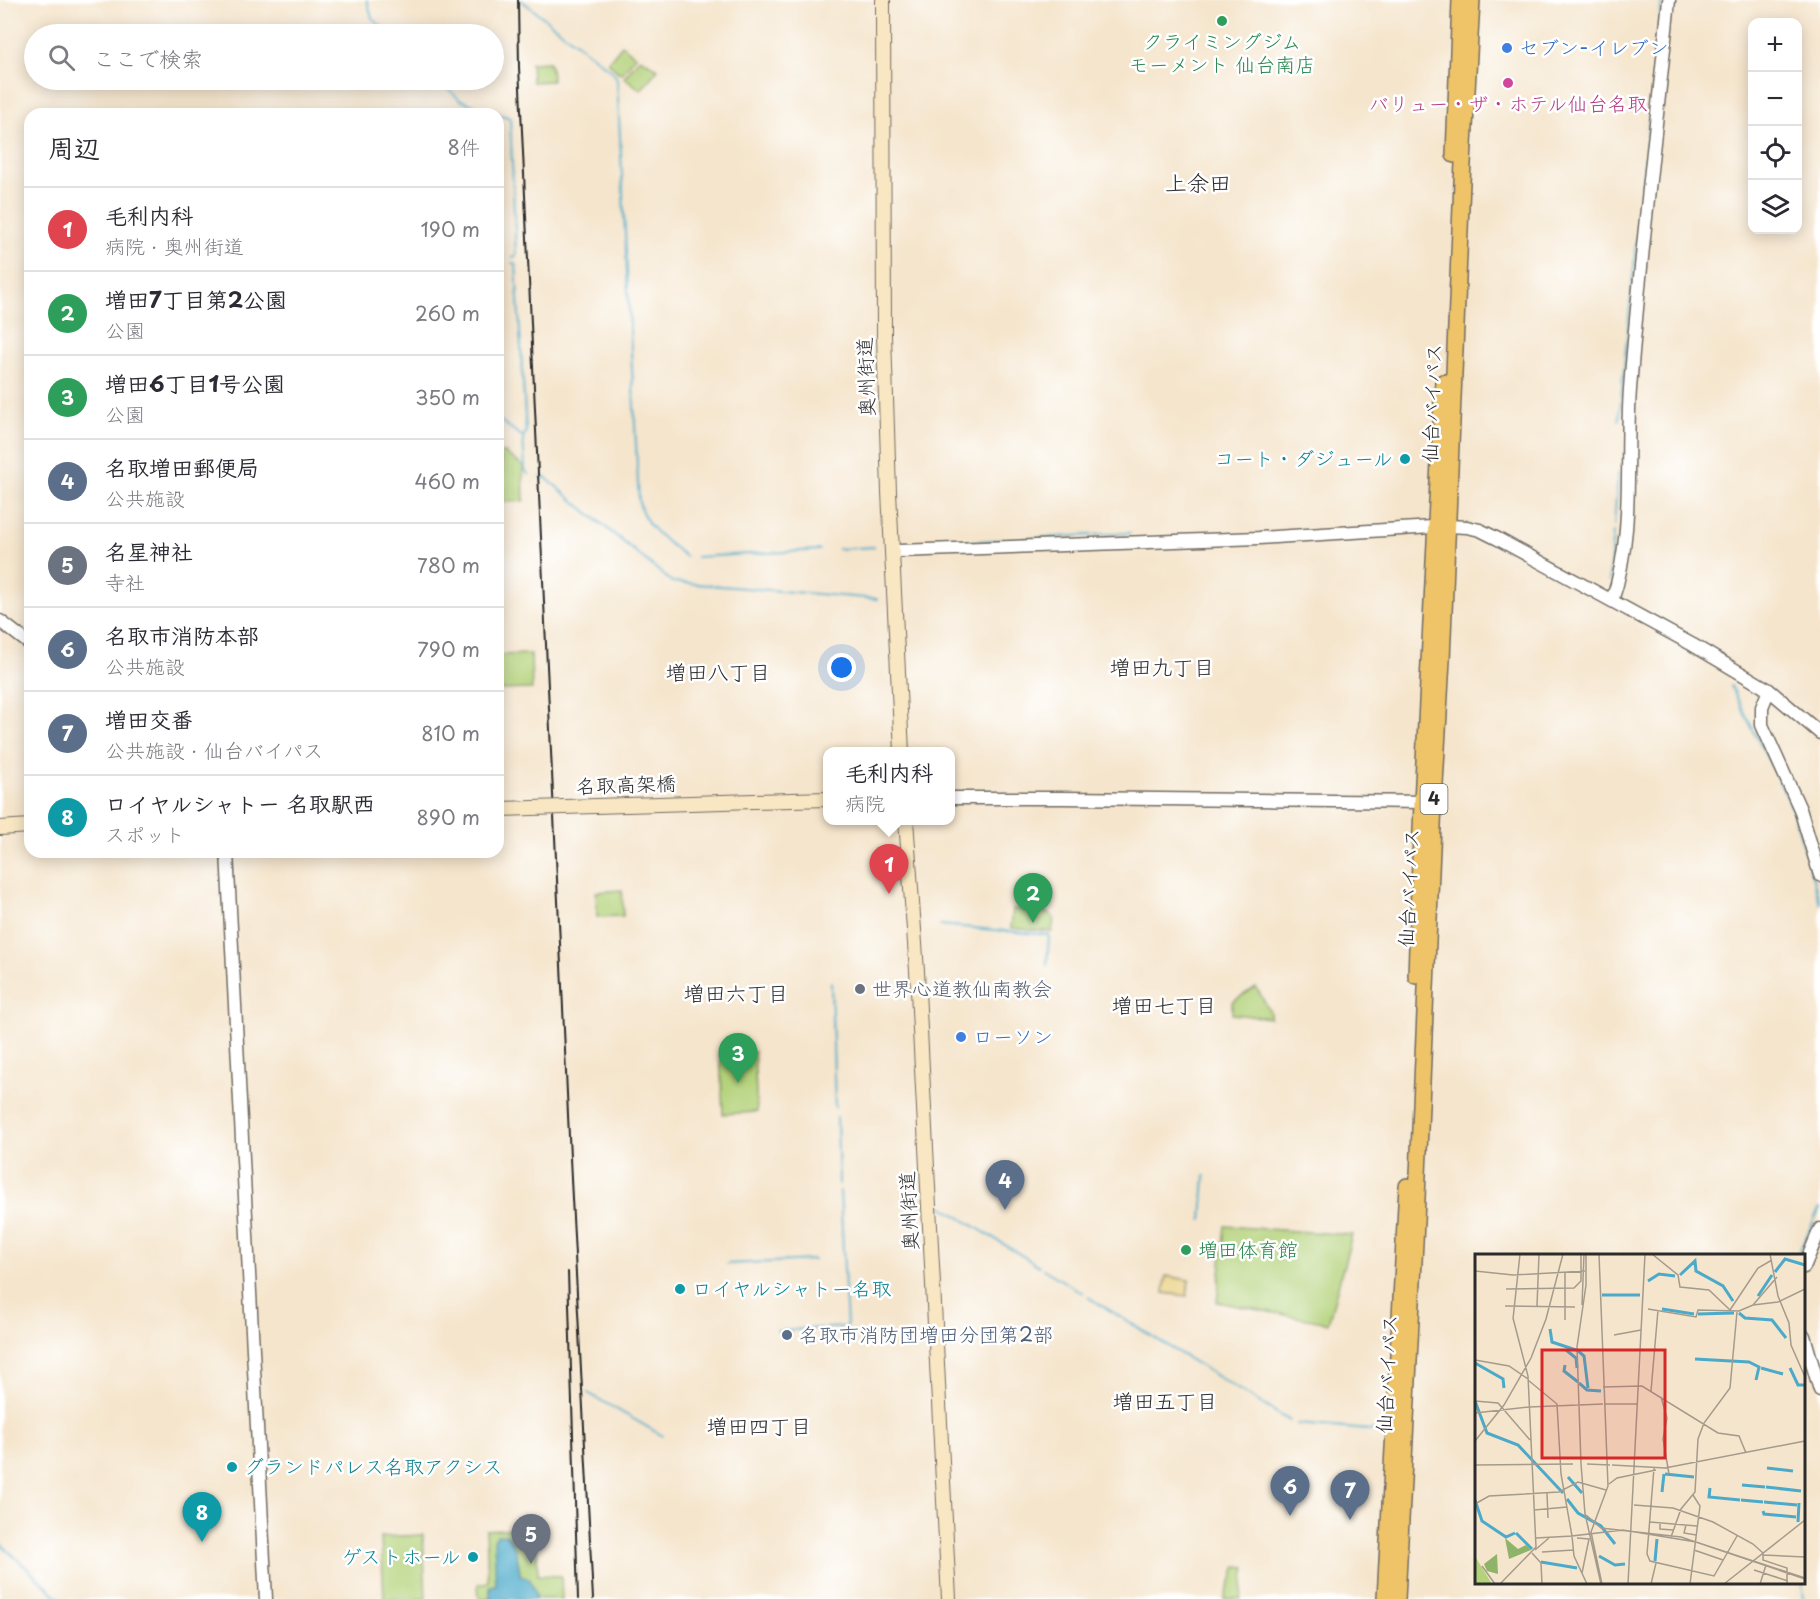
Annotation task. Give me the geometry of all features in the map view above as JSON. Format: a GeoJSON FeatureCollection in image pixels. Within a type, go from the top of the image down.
{"type":"FeatureCollection","features":[{"type":"Feature","properties":{"kind":"highway","name":"仙台バイパス"},"geometry":{"type":"LineString","coordinates":[[1442,526],[1460,0]]}},
{"type":"Feature","properties":{"kind":"highway","name":"仙台バイパス"},"geometry":{"type":"LineString","coordinates":[[1385,1599],[1472,0]]}},
{"type":"Feature","properties":{"kind":"highway","name":"仙台バイパス"},"geometry":{"type":"LineString","coordinates":[[1396,1599],[1416,1222],[1428,802]]}},
{"type":"Feature","properties":{"kind":"main road","name":"奥州街道"},"geometry":{"type":"LineString","coordinates":[[883,0],[884,335],[902,747]]}},
{"type":"Feature","properties":{"kind":"main road","name":"名取高架橋"},"geometry":{"type":"LineString","coordinates":[[504,808],[823,799]]}},
{"type":"Feature","properties":{"kind":"main road","name":"奥州街道"},"geometry":{"type":"LineString","coordinates":[[906,825],[917,971],[949,1599]]}},
{"type":"Feature","properties":{"kind":"main road"},"geometry":{"type":"LineString","coordinates":[[0,828],[24,826]]}},
{"type":"Feature","properties":{"kind":"street"},"geometry":{"type":"LineString","coordinates":[[1612,601],[1624,551],[1632,368],[1670,0]]}},
{"type":"Feature","properties":{"kind":"street"},"geometry":{"type":"LineString","coordinates":[[892,550],[1259,537],[1442,526],[1467,527],[1480,530],[1693,645],[1769,690],[1820,733]]}},
{"type":"Feature","properties":{"kind":"street"},"geometry":{"type":"LineString","coordinates":[[0,621],[24,639]]}},
{"type":"Feature","properties":{"kind":"street"},"geometry":{"type":"LineString","coordinates":[[1769,690],[1762,707],[1763,732],[1800,809],[1820,875]]}},
{"type":"Feature","properties":{"kind":"street"},"geometry":{"type":"LineString","coordinates":[[955,798],[1428,802]]}},
{"type":"Feature","properties":{"kind":"street"},"geometry":{"type":"LineString","coordinates":[[227,858],[266,1599]]}},
{"type":"Feature","properties":{"kind":"street"},"geometry":{"type":"LineString","coordinates":[[1805,1263],[1820,1229]]}},
{"type":"Feature","properties":{"kind":"street"},"geometry":{"type":"LineString","coordinates":[[1805,1342],[1820,1390]]}},
{"type":"Feature","properties":{"kind":"green space"},"geometry":{"type":"Polygon","coordinates":[[[622,45],[636,56],[622,73],[608,62],[622,45]]]}},
{"type":"Feature","properties":{"kind":"green space"},"geometry":{"type":"Polygon","coordinates":[[[640,58],[658,69],[641,90],[624,77],[640,58]]]}},
{"type":"Feature","properties":{"kind":"green space"},"geometry":{"type":"Polygon","coordinates":[[[549,62],[552,81],[532,82],[531,63],[549,62]]]}},
{"type":"Feature","properties":{"kind":"green space"},"geometry":{"type":"Polygon","coordinates":[[[504,453],[523,466],[524,501],[504,502],[504,453]]]}},
{"type":"Feature","properties":{"kind":"green space"},"geometry":{"type":"Polygon","coordinates":[[[531,654],[532,689],[504,690],[504,655],[531,654]]]}},
{"type":"Feature","properties":{"kind":"green space"},"geometry":{"type":"Polygon","coordinates":[[[622,890],[623,916],[597,917],[596,892],[622,890]]]}},
{"type":"Feature","properties":{"kind":"green space"},"geometry":{"type":"Polygon","coordinates":[[[1013,909],[1049,913],[1054,918],[1052,932],[1011,928],[1013,909]]]}},
{"type":"Feature","properties":{"kind":"green space"},"geometry":{"type":"Polygon","coordinates":[[[1256,987],[1270,1012],[1270,1018],[1232,1014],[1232,1002],[1256,987]]]}},
{"type":"Feature","properties":{"kind":"green space"},"geometry":{"type":"Polygon","coordinates":[[[754,1052],[757,1112],[723,1114],[720,1054],[754,1052]]]}},
{"type":"Feature","properties":{"kind":"green space"},"geometry":{"type":"Polygon","coordinates":[[[1225,1226],[1352,1235],[1328,1323],[1217,1302],[1225,1226]]]}},
{"type":"Feature","properties":{"kind":"green space"},"geometry":{"type":"Polygon","coordinates":[[[536,1527],[538,1575],[561,1576],[562,1599],[537,1599],[530,1580],[520,1575],[509,1536],[496,1586],[490,1586],[490,1599],[479,1599],[478,1584],[488,1582],[486,1530],[536,1527]]]}},
{"type":"Feature","properties":{"kind":"green space"},"geometry":{"type":"Polygon","coordinates":[[[423,1535],[426,1599],[384,1599],[381,1537],[423,1535]]]}},
{"type":"Feature","properties":{"kind":"green space"},"geometry":{"type":"Polygon","coordinates":[[[1237,1566],[1246,1567],[1241,1599],[1224,1599],[1237,1566]]]}},
{"type":"Feature","properties":{"kind":"sand"},"geometry":{"type":"Polygon","coordinates":[[[1166,1276],[1189,1280],[1187,1296],[1164,1293],[1166,1276]]]}},
{"type":"Feature","properties":{"kind":"water"},"geometry":{"type":"Polygon","coordinates":[[[506,1534],[515,1548],[520,1575],[530,1579],[537,1599],[490,1599],[490,1586],[496,1585],[494,1540],[497,1535],[506,1534]]]}},
{"type":"Feature","properties":{"kind":"waterway"},"geometry":{"type":"LineString","coordinates":[[367,0],[372,18],[379,24]]}},
{"type":"Feature","properties":{"kind":"waterway"},"geometry":{"type":"LineString","coordinates":[[521,0],[613,72],[617,79],[639,502],[651,526],[664,540],[686,557]]}},
{"type":"Feature","properties":{"kind":"waterway"},"geometry":{"type":"LineString","coordinates":[[1619,420],[1662,0]]}},
{"type":"Feature","properties":{"kind":"waterway"},"geometry":{"type":"LineString","coordinates":[[450,90],[460,100],[482,108]]}},
{"type":"Feature","properties":{"kind":"waterway"},"geometry":{"type":"LineString","coordinates":[[504,116],[510,118],[516,256],[512,257]]}},
{"type":"Feature","properties":{"kind":"waterway"},"geometry":{"type":"LineString","coordinates":[[512,263],[516,265],[526,432],[523,437]]}},
{"type":"Feature","properties":{"kind":"waterway"},"geometry":{"type":"LineString","coordinates":[[504,423],[523,437],[525,469],[528,475]]}},
{"type":"Feature","properties":{"kind":"waterway"},"geometry":{"type":"LineString","coordinates":[[1614,526],[1618,473]]}},
{"type":"Feature","properties":{"kind":"waterway"},"geometry":{"type":"LineString","coordinates":[[541,477],[546,478],[672,582],[877,599]]}},
{"type":"Feature","properties":{"kind":"waterway"},"geometry":{"type":"LineString","coordinates":[[1609,581],[1613,532]]}},
{"type":"Feature","properties":{"kind":"waterway"},"geometry":{"type":"LineString","coordinates":[[922,544],[1130,533]]}},
{"type":"Feature","properties":{"kind":"waterway"},"geometry":{"type":"LineString","coordinates":[[838,549],[874,547]]}},
{"type":"Feature","properties":{"kind":"waterway"},"geometry":{"type":"LineString","coordinates":[[696,557],[820,550]]}},
{"type":"Feature","properties":{"kind":"waterway"},"geometry":{"type":"LineString","coordinates":[[1731,686],[1789,801],[1820,903]]}},
{"type":"Feature","properties":{"kind":"waterway"},"geometry":{"type":"LineString","coordinates":[[940,925],[1049,935],[1047,965]]}},
{"type":"Feature","properties":{"kind":"waterway"},"geometry":{"type":"LineString","coordinates":[[831,982],[835,1107]]}},
{"type":"Feature","properties":{"kind":"waterway"},"geometry":{"type":"LineString","coordinates":[[837,1118],[839,1184]]}},
{"type":"Feature","properties":{"kind":"waterway"},"geometry":{"type":"LineString","coordinates":[[1202,1220],[1205,1176]]}},
{"type":"Feature","properties":{"kind":"waterway"},"geometry":{"type":"LineString","coordinates":[[826,1328],[847,1327],[840,1191]]}},
{"type":"Feature","properties":{"kind":"waterway"},"geometry":{"type":"LineString","coordinates":[[935,1202],[1039,1266]]}},
{"type":"Feature","properties":{"kind":"waterway"},"geometry":{"type":"LineString","coordinates":[[1798,1254],[1820,1208]]}},
{"type":"Feature","properties":{"kind":"waterway"},"geometry":{"type":"LineString","coordinates":[[727,1264],[814,1260]]}},
{"type":"Feature","properties":{"kind":"waterway"},"geometry":{"type":"LineString","coordinates":[[1043,1269],[1083,1293]]}},
{"type":"Feature","properties":{"kind":"waterway"},"geometry":{"type":"LineString","coordinates":[[1088,1297],[1290,1421]]}},
{"type":"Feature","properties":{"kind":"waterway"},"geometry":{"type":"LineString","coordinates":[[777,1331],[822,1328]]}},
{"type":"Feature","properties":{"kind":"waterway"},"geometry":{"type":"LineString","coordinates":[[588,1393],[663,1436]]}},
{"type":"Feature","properties":{"kind":"waterway"},"geometry":{"type":"LineString","coordinates":[[1297,1424],[1381,1431]]}},
{"type":"Feature","properties":{"kind":"waterway"},"geometry":{"type":"LineString","coordinates":[[0,1543],[60,1599]]}},
{"type":"Feature","properties":{"kind":"waterway"},"geometry":{"type":"LineString","coordinates":[[1802,1584],[1804,1599]]}},
{"type":"Feature","properties":{"kind":"railway"},"geometry":{"type":"LineString","coordinates":[[518,0],[519,67],[571,1179],[593,1599]]}},
{"type":"Feature","properties":{"kind":"railway"},"geometry":{"type":"LineString","coordinates":[[568,1272],[578,1599]]}},
{"type":"Feature","properties":{"kind":"place","name":"クライミングジム モーメント 仙台南店"},"geometry":{"type":"Point","coordinates":[1222,21]}},
{"type":"Feature","properties":{"kind":"place","name":"セブン-イレブン"},"geometry":{"type":"Point","coordinates":[1507,48]}},
{"type":"Feature","properties":{"kind":"place","name":"バリュー・ザ・ホテル仙台名取"},"geometry":{"type":"Point","coordinates":[1508,83]}},
{"type":"Feature","properties":{"kind":"place","name":"コート・ダジュール"},"geometry":{"type":"Point","coordinates":[1405,459]}},
{"type":"Feature","properties":{"kind":"place","name":"毛利内科"},"geometry":{"type":"Point","coordinates":[889,894]}},
{"type":"Feature","properties":{"kind":"place","name":"増田7丁目第2公園"},"geometry":{"type":"Point","coordinates":[1033,923]}},
{"type":"Feature","properties":{"kind":"place","name":"世界心道教仙南教会"},"geometry":{"type":"Point","coordinates":[860,989]}},
{"type":"Feature","properties":{"kind":"place","name":"ローソン"},"geometry":{"type":"Point","coordinates":[961,1037]}},
{"type":"Feature","properties":{"kind":"place","name":"増田6丁目1号公園"},"geometry":{"type":"Point","coordinates":[738,1083]}},
{"type":"Feature","properties":{"kind":"place","name":"名取増田郵便局"},"geometry":{"type":"Point","coordinates":[1005,1210]}},
{"type":"Feature","properties":{"kind":"place","name":"増田体育館"},"geometry":{"type":"Point","coordinates":[1186,1250]}},
{"type":"Feature","properties":{"kind":"place","name":"ロイヤルシャトー名取"},"geometry":{"type":"Point","coordinates":[680,1289]}},
{"type":"Feature","properties":{"kind":"place","name":"名取市消防団増田分団第2部"},"geometry":{"type":"Point","coordinates":[787,1335]}},
{"type":"Feature","properties":{"kind":"place","name":"グランドパレス名取アクシス"},"geometry":{"type":"Point","coordinates":[232,1467]}},
{"type":"Feature","properties":{"kind":"place","name":"名取市消防本部"},"geometry":{"type":"Point","coordinates":[1290,1516]}},
{"type":"Feature","properties":{"kind":"place","name":"増田交番"},"geometry":{"type":"Point","coordinates":[1350,1520]}},
{"type":"Feature","properties":{"kind":"place","name":"ロイヤルシャトー 名取駅西"},"geometry":{"type":"Point","coordinates":[202,1542]}},
{"type":"Feature","properties":{"kind":"place","name":"ゲストホール"},"geometry":{"type":"Point","coordinates":[473,1557]}},
{"type":"Feature","properties":{"kind":"place","name":"名星神社"},"geometry":{"type":"Point","coordinates":[531,1564]}},
{"type":"Feature","properties":{"kind":"district","name":"上余田"},"geometry":{"type":"Point","coordinates":[1198,183]}},
{"type":"Feature","properties":{"kind":"district","name":"増田九丁目"},"geometry":{"type":"Point","coordinates":[1162,668]}},
{"type":"Feature","properties":{"kind":"district","name":"増田八丁目"},"geometry":{"type":"Point","coordinates":[718,673]}},
{"type":"Feature","properties":{"kind":"district","name":"増田六丁目"},"geometry":{"type":"Point","coordinates":[736,994]}},
{"type":"Feature","properties":{"kind":"district","name":"増田七丁目"},"geometry":{"type":"Point","coordinates":[1164,1006]}},
{"type":"Feature","properties":{"kind":"district","name":"増田五丁目"},"geometry":{"type":"Point","coordinates":[1165,1402]}},
{"type":"Feature","properties":{"kind":"district","name":"増田四丁目"},"geometry":{"type":"Point","coordinates":[759,1427]}}]}
